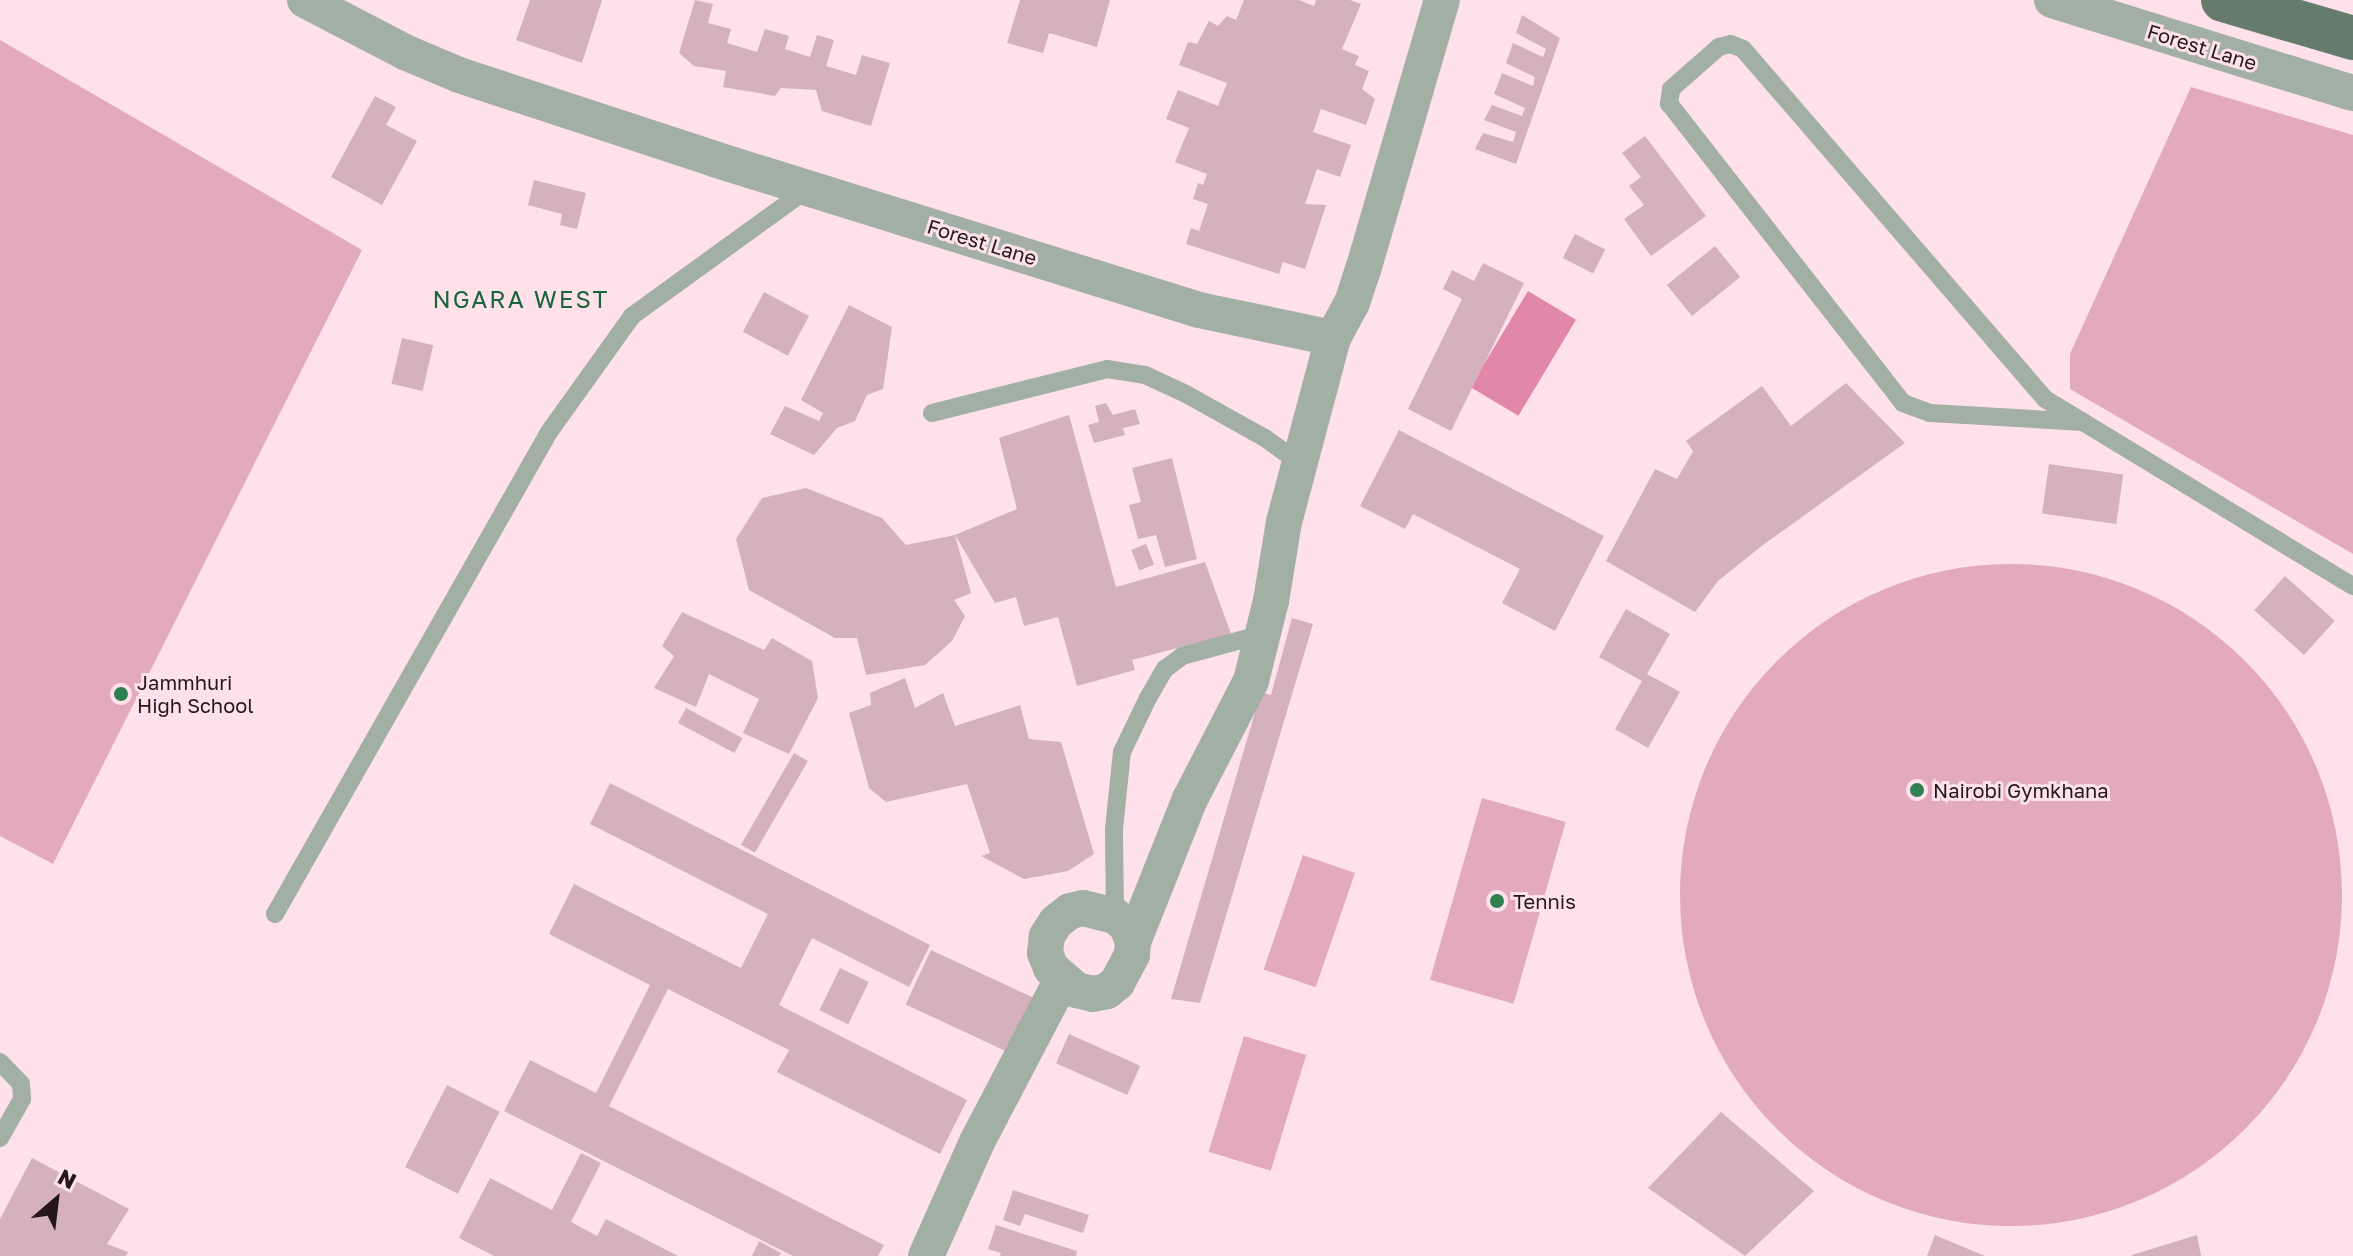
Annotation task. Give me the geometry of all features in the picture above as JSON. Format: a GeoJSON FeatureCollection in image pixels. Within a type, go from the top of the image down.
{"type":"FeatureCollection","features":[{"type":"Feature","properties":{"kind":"main road"},"geometry":{"type":"LineString","coordinates":[[2223,0],[2353,38]]}},
{"type":"Feature","properties":{"kind":"street","name":"Forest Lane"},"geometry":{"type":"LineString","coordinates":[[305,0],[407,53],[459,75],[1199,310],[1333,338]]}},
{"type":"Feature","properties":{"kind":"street"},"geometry":{"type":"LineString","coordinates":[[1124,929],[1083,908],[1070,911],[1056,922],[1047,936],[1045,953],[1051,968],[1061,981],[1076,990],[1093,994],[1107,991],[1126,971],[1124,929],[1251,681],[1298,462],[1333,338],[1352,303],[1363,270],[1442,0]]}},
{"type":"Feature","properties":{"kind":"street","name":"Forest Lane"},"geometry":{"type":"LineString","coordinates":[[2052,0],[2353,93]]}},
{"type":"Feature","properties":{"kind":"street"},"geometry":{"type":"LineString","coordinates":[[926,1256],[1012,1070],[1061,981]]}},
{"type":"Feature","properties":{"kind":"lane"},"geometry":{"type":"LineString","coordinates":[[2083,422],[1930,413],[1903,403],[1669,104],[1671,89],[1719,47],[1731,44],[1743,49],[2032,388],[2353,586]]}},
{"type":"Feature","properties":{"kind":"lane"},"geometry":{"type":"LineString","coordinates":[[275,914],[549,432],[632,316],[809,188]]}},
{"type":"Feature","properties":{"kind":"lane"},"geometry":{"type":"LineString","coordinates":[[932,413],[1107,369],[1145,375],[1186,394],[1265,438],[1298,462]]}},
{"type":"Feature","properties":{"kind":"lane"},"geometry":{"type":"LineString","coordinates":[[1124,929],[1114,829],[1122,752],[1165,669],[1182,656],[1263,634]]}},
{"type":"Feature","properties":{"kind":"lane"},"geometry":{"type":"LineString","coordinates":[[0,1062],[21,1084],[22,1099],[0,1138]]}},
{"type":"Feature","properties":{"kind":"shaded area"},"geometry":{"type":"Polygon","coordinates":[[[0,40],[362,250],[53,864],[0,836],[0,40]]]}},
{"type":"Feature","properties":{"kind":"shaded area"},"geometry":{"type":"Polygon","coordinates":[[[2191,87],[2353,135],[2353,554],[2070,389],[2070,354],[2191,87]]]}},
{"type":"Feature","properties":{"kind":"shaded area"},"geometry":{"type":"Polygon","coordinates":[[[1528,291],[1576,320],[1518,416],[1470,387],[1528,291]]]}},
{"type":"Feature","properties":{"kind":"shaded area"},"geometry":{"type":"Polygon","coordinates":[[[2011,564],[2076,570],[2138,589],[2195,619],[2245,661],[2287,711],[2317,768],[2336,830],[2342,895],[2336,960],[2317,1022],[2287,1079],[2245,1129],[2195,1171],[2138,1201],[2076,1220],[2011,1226],[1946,1220],[1884,1201],[1827,1171],[1777,1129],[1735,1079],[1705,1022],[1686,960],[1680,895],[1686,830],[1705,768],[1735,711],[1777,661],[1827,619],[1884,589],[1946,570],[2011,564]]]}},
{"type":"Feature","properties":{"kind":"shaded area","name":"Tennis"},"geometry":{"type":"Polygon","coordinates":[[[1482,798],[1566,822],[1514,1004],[1430,980],[1482,798]]]}},
{"type":"Feature","properties":{"kind":"shaded area"},"geometry":{"type":"Polygon","coordinates":[[[1303,855],[1355,873],[1316,987],[1264,969],[1303,855]]]}},
{"type":"Feature","properties":{"kind":"shaded area"},"geometry":{"type":"Polygon","coordinates":[[[1244,1036],[1306,1055],[1271,1171],[1209,1152],[1244,1036]]]}},
{"type":"Feature","properties":{"kind":"building"},"geometry":{"type":"Polygon","coordinates":[[[530,0],[602,0],[582,63],[516,40],[530,0]]]}},
{"type":"Feature","properties":{"kind":"building"},"geometry":{"type":"Polygon","coordinates":[[[695,0],[713,4],[708,23],[731,29],[727,43],[757,52],[765,29],[789,36],[785,49],[810,57],[817,35],[834,40],[826,66],[856,75],[862,55],[890,63],[871,126],[822,111],[816,90],[781,88],[775,96],[723,87],[726,71],[694,66],[679,53],[695,0]]]}},
{"type":"Feature","properties":{"kind":"building"},"geometry":{"type":"Polygon","coordinates":[[[1020,0],[1110,0],[1097,47],[1049,33],[1043,53],[1007,43],[1020,0]]]}},
{"type":"Feature","properties":{"kind":"building"},"geometry":{"type":"Polygon","coordinates":[[[1244,0],[1299,0],[1314,6],[1316,0],[1350,0],[1361,4],[1342,49],[1359,56],[1355,65],[1369,71],[1362,89],[1375,99],[1366,125],[1321,109],[1313,132],[1351,145],[1340,177],[1317,169],[1305,204],[1326,205],[1305,269],[1283,262],[1279,274],[1186,244],[1191,228],[1199,231],[1208,204],[1193,199],[1198,183],[1203,185],[1207,174],[1175,162],[1189,128],[1166,119],[1178,90],[1218,106],[1227,83],[1179,65],[1188,42],[1197,44],[1209,21],[1218,26],[1227,16],[1236,20],[1244,0]]]}},
{"type":"Feature","properties":{"kind":"building"},"geometry":{"type":"Polygon","coordinates":[[[1522,15],[1560,38],[1516,164],[1475,149],[1483,133],[1513,142],[1516,132],[1484,120],[1492,105],[1522,116],[1525,108],[1494,94],[1502,73],[1533,86],[1535,77],[1506,63],[1513,43],[1543,57],[1546,49],[1516,33],[1522,15]]]}},
{"type":"Feature","properties":{"kind":"building"},"geometry":{"type":"Polygon","coordinates":[[[375,96],[396,107],[386,125],[417,141],[382,205],[331,177],[375,96]]]}},
{"type":"Feature","properties":{"kind":"building"},"geometry":{"type":"Polygon","coordinates":[[[1645,136],[1706,216],[1651,256],[1624,219],[1644,205],[1629,186],[1641,177],[1622,153],[1645,136]]]}},
{"type":"Feature","properties":{"kind":"building"},"geometry":{"type":"Polygon","coordinates":[[[534,180],[586,193],[577,229],[560,225],[562,214],[528,205],[534,180]]]}},
{"type":"Feature","properties":{"kind":"building"},"geometry":{"type":"Polygon","coordinates":[[[1575,234],[1605,249],[1593,273],[1563,258],[1575,234]]]}},
{"type":"Feature","properties":{"kind":"building"},"geometry":{"type":"Polygon","coordinates":[[[1715,246],[1740,277],[1692,316],[1667,285],[1715,246]]]}},
{"type":"Feature","properties":{"kind":"building"},"geometry":{"type":"Polygon","coordinates":[[[1483,263],[1524,283],[1451,431],[1408,409],[1462,299],[1443,289],[1452,270],[1474,281],[1483,263]]]}},
{"type":"Feature","properties":{"kind":"building"},"geometry":{"type":"Polygon","coordinates":[[[764,292],[809,316],[788,356],[743,332],[764,292]]]}},
{"type":"Feature","properties":{"kind":"building"},"geometry":{"type":"Polygon","coordinates":[[[849,305],[892,327],[883,389],[867,395],[855,421],[837,428],[814,455],[770,434],[785,406],[819,421],[823,413],[801,400],[849,305]]]}},
{"type":"Feature","properties":{"kind":"building"},"geometry":{"type":"Polygon","coordinates":[[[402,338],[433,345],[423,391],[391,384],[402,338]]]}},
{"type":"Feature","properties":{"kind":"building"},"geometry":{"type":"Polygon","coordinates":[[[1846,383],[1905,443],[1718,581],[1695,612],[1606,561],[1655,469],[1677,479],[1693,451],[1686,441],[1762,386],[1791,426],[1846,383]]]}},
{"type":"Feature","properties":{"kind":"building"},"geometry":{"type":"Polygon","coordinates":[[[1106,403],[1113,415],[1135,409],[1140,424],[1123,428],[1125,435],[1094,443],[1088,425],[1099,422],[1095,406],[1106,403]]]}},
{"type":"Feature","properties":{"kind":"building"},"geometry":{"type":"Polygon","coordinates":[[[1069,415],[1116,587],[1205,562],[1231,634],[1132,660],[1135,670],[1077,686],[1058,617],[1024,626],[1016,597],[995,603],[955,535],[1017,509],[999,438],[1069,415]]]}},
{"type":"Feature","properties":{"kind":"building"},"geometry":{"type":"Polygon","coordinates":[[[1399,430],[1604,536],[1555,631],[1502,603],[1520,569],[1413,514],[1405,529],[1360,506],[1399,430]]]}},
{"type":"Feature","properties":{"kind":"building"},"geometry":{"type":"Polygon","coordinates":[[[1172,458],[1197,559],[1165,567],[1156,535],[1138,539],[1129,505],[1141,502],[1132,468],[1172,458]]]}},
{"type":"Feature","properties":{"kind":"building"},"geometry":{"type":"Polygon","coordinates":[[[2049,464],[2123,474],[2116,524],[2042,514],[2049,464]]]}},
{"type":"Feature","properties":{"kind":"building"},"geometry":{"type":"Polygon","coordinates":[[[806,488],[882,518],[906,545],[955,535],[971,593],[954,600],[965,616],[952,641],[925,665],[866,675],[857,638],[835,638],[749,590],[736,539],[762,498],[806,488]]]}},
{"type":"Feature","properties":{"kind":"building"},"geometry":{"type":"Polygon","coordinates":[[[1146,544],[1154,564],[1139,570],[1131,550],[1146,544]]]}},
{"type":"Feature","properties":{"kind":"building"},"geometry":{"type":"Polygon","coordinates":[[[2285,576],[2335,621],[2304,655],[2254,610],[2285,576]]]}},
{"type":"Feature","properties":{"kind":"building"},"geometry":{"type":"Polygon","coordinates":[[[1626,609],[1670,634],[1647,674],[1680,692],[1648,748],[1615,729],[1642,681],[1599,657],[1626,609]]]}},
{"type":"Feature","properties":{"kind":"building"},"geometry":{"type":"Polygon","coordinates":[[[682,612],[764,650],[772,638],[812,661],[818,698],[789,754],[743,733],[759,699],[709,674],[696,707],[654,688],[674,656],[662,646],[682,612]]]}},
{"type":"Feature","properties":{"kind":"building"},"geometry":{"type":"Polygon","coordinates":[[[1292,618],[1313,624],[1200,1003],[1171,999],[1261,692],[1271,695],[1292,618]]]}},
{"type":"Feature","properties":{"kind":"building"},"geometry":{"type":"Polygon","coordinates":[[[905,678],[915,708],[943,693],[955,726],[1020,705],[1029,739],[1061,742],[1094,854],[1068,871],[1024,879],[981,856],[990,853],[967,784],[886,802],[869,788],[849,713],[871,705],[870,693],[905,678]]]}},
{"type":"Feature","properties":{"kind":"building"},"geometry":{"type":"Polygon","coordinates":[[[686,708],[743,738],[735,753],[678,723],[686,708]]]}},
{"type":"Feature","properties":{"kind":"building"},"geometry":{"type":"Polygon","coordinates":[[[794,753],[808,761],[755,853],[741,845],[794,753]]]}},
{"type":"Feature","properties":{"kind":"building"},"geometry":{"type":"Polygon","coordinates":[[[610,783],[930,945],[909,987],[812,938],[779,1005],[967,1100],[940,1154],[777,1072],[789,1050],[668,989],[609,1106],[884,1245],[878,1256],[793,1256],[504,1111],[530,1060],[596,1093],[650,985],[549,934],[574,884],[741,968],[768,914],[590,824],[610,783]]]}},
{"type":"Feature","properties":{"kind":"building"},"geometry":{"type":"Polygon","coordinates":[[[931,950],[1042,1002],[1016,1056],[906,1004],[931,950]]]}},
{"type":"Feature","properties":{"kind":"building"},"geometry":{"type":"Polygon","coordinates":[[[840,968],[869,982],[848,1024],[819,1010],[840,968]]]}},
{"type":"Feature","properties":{"kind":"building"},"geometry":{"type":"Polygon","coordinates":[[[1069,1034],[1140,1066],[1127,1095],[1056,1063],[1069,1034]]]}},
{"type":"Feature","properties":{"kind":"building"},"geometry":{"type":"Polygon","coordinates":[[[447,1085],[500,1112],[458,1194],[405,1167],[447,1085]]]}},
{"type":"Feature","properties":{"kind":"building"},"geometry":{"type":"Polygon","coordinates":[[[1721,1112],[1814,1191],[1745,1256],[1648,1188],[1721,1112]]]}},
{"type":"Feature","properties":{"kind":"building"},"geometry":{"type":"Polygon","coordinates":[[[581,1153],[601,1163],[571,1222],[597,1236],[606,1219],[678,1256],[494,1256],[459,1238],[490,1178],[552,1210],[581,1153]]]}},
{"type":"Feature","properties":{"kind":"building"},"geometry":{"type":"Polygon","coordinates":[[[32,1158],[129,1209],[107,1244],[128,1252],[126,1256],[0,1256],[0,1219],[32,1158]]]}},
{"type":"Feature","properties":{"kind":"building"},"geometry":{"type":"Polygon","coordinates":[[[1013,1190],[1089,1215],[1083,1233],[1025,1214],[1020,1226],[1003,1220],[1013,1190]]]}},
{"type":"Feature","properties":{"kind":"building"},"geometry":{"type":"Polygon","coordinates":[[[996,1225],[1077,1251],[1076,1256],[1000,1256],[1001,1253],[988,1249],[996,1225]]]}},
{"type":"Feature","properties":{"kind":"building"},"geometry":{"type":"Polygon","coordinates":[[[1935,1235],[1985,1256],[1927,1256],[1935,1235]]]}},
{"type":"Feature","properties":{"kind":"building"},"geometry":{"type":"Polygon","coordinates":[[[2197,1235],[2201,1256],[2132,1256],[2132,1255],[2197,1235]]]}},
{"type":"Feature","properties":{"kind":"building"},"geometry":{"type":"Polygon","coordinates":[[[759,1241],[781,1253],[779,1256],[752,1256],[759,1241]]]}},
{"type":"Feature","properties":{"kind":"place","name":"Jammhuri High School"},"geometry":{"type":"Point","coordinates":[121,694]}},
{"type":"Feature","properties":{"kind":"place","name":"Nairobi Gymkhana"},"geometry":{"type":"Point","coordinates":[1917,790]}},
{"type":"Feature","properties":{"kind":"place","name":"Tennis"},"geometry":{"type":"Point","coordinates":[1497,901]}},
{"type":"Feature","properties":{"kind":"district","name":"NGARA WEST"},"geometry":{"type":"Point","coordinates":[521,299]}}]}
